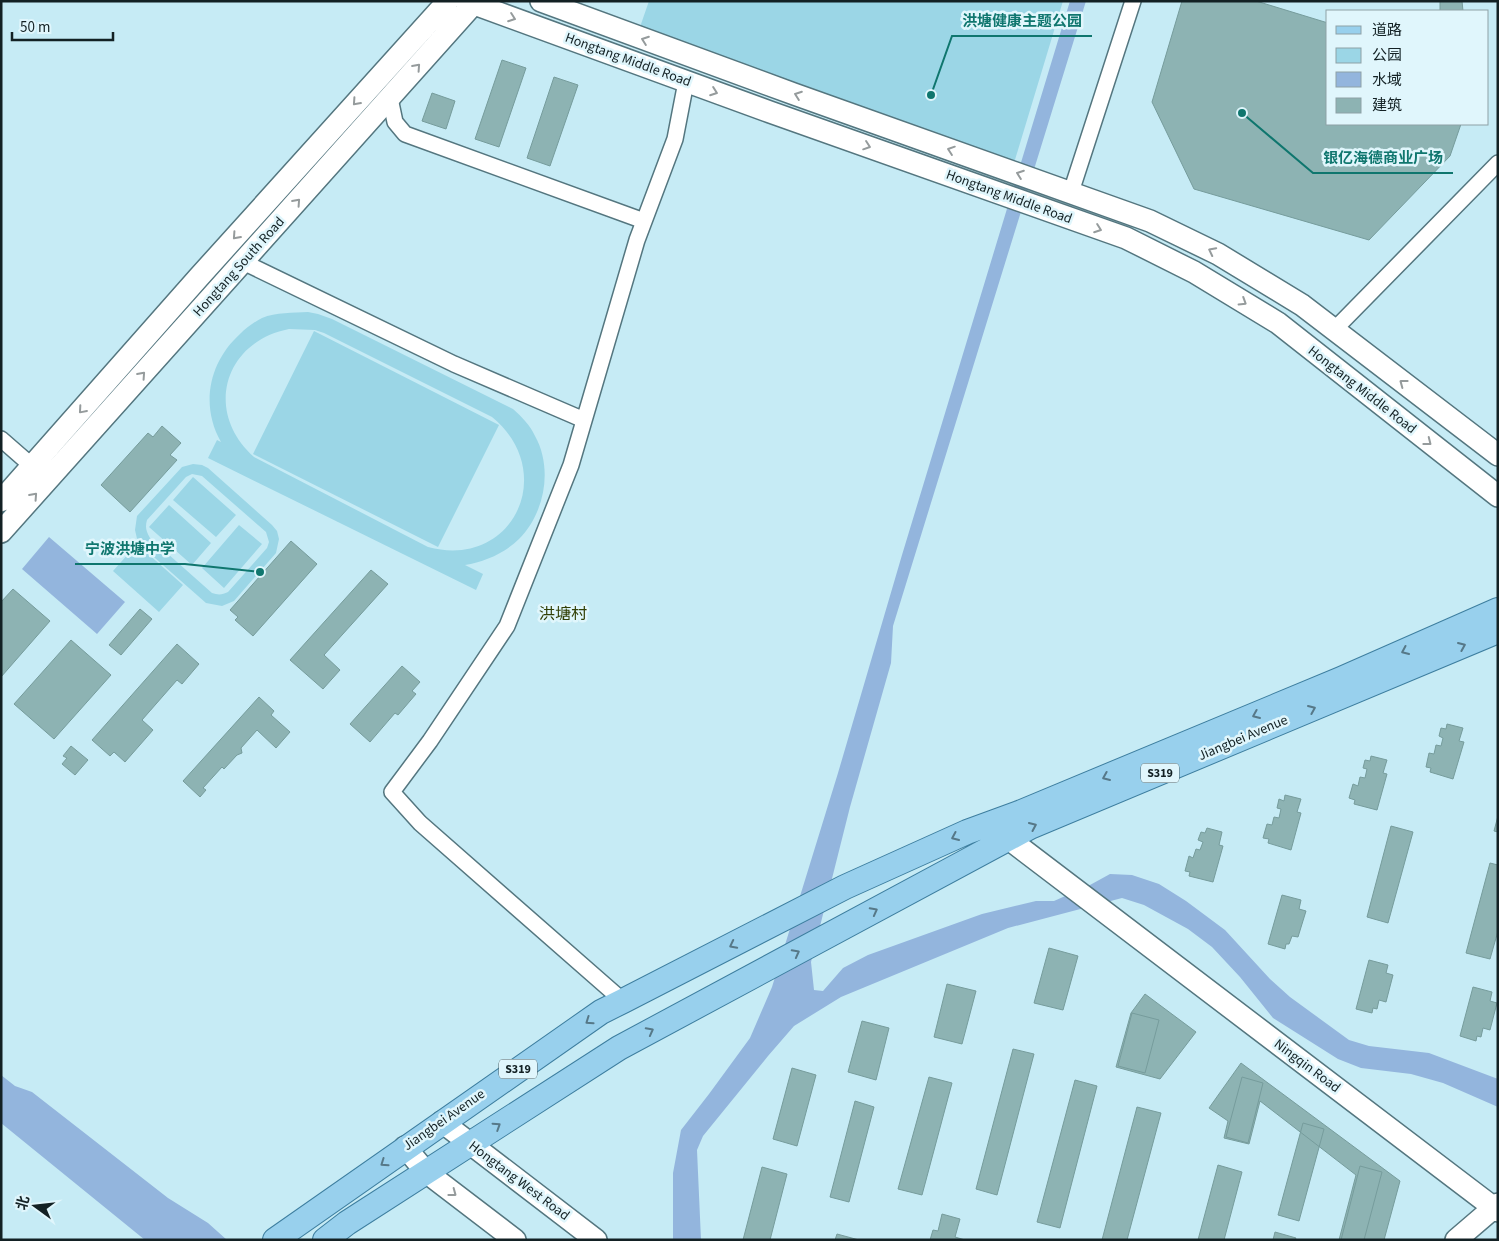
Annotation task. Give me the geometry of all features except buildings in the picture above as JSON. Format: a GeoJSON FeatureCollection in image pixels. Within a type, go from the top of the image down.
{"type":"FeatureCollection","features":[{"type":"Feature","properties":{"kind":"main road","name":"Hongtang South Road"},"geometry":{"type":"LineString","coordinates":[[1,501],[199,277],[448,1]]}},
{"type":"Feature","properties":{"kind":"main road","name":"Hongtang Middle Road"},"geometry":{"type":"LineString","coordinates":[[541,1],[803,97],[1150,220],[1218,254],[1302,306],[1498,455]]}},
{"type":"Feature","properties":{"kind":"main road","name":"Hongtang South Road"},"geometry":{"type":"LineString","coordinates":[[1,532],[390,98],[472,2]]}},
{"type":"Feature","properties":{"kind":"main road","name":"Hongtang Middle Road"},"geometry":{"type":"LineString","coordinates":[[472,2],[686,82],[1036,206],[1134,243],[1194,272],[1278,323],[1498,496]]}},
{"type":"Feature","properties":{"kind":"main road","name":"Jiangbei Avenue"},"geometry":{"type":"LineString","coordinates":[[275,1240],[405,1147],[601,1012],[845,887],[987,824],[1019,813],[1322,687],[1498,610]]}},
{"type":"Feature","properties":{"kind":"main road","name":"Jiangbei Avenue"},"geometry":{"type":"LineString","coordinates":[[469,1144],[619,1048],[1030,827],[1498,631]]}},
{"type":"Feature","properties":{"kind":"main road","name":"Ningqin Road"},"geometry":{"type":"LineString","coordinates":[[987,824],[1009,838],[1496,1208]]}},
{"type":"Feature","properties":{"kind":"main road","name":"Hongtang West Road"},"geometry":{"type":"LineString","coordinates":[[442,1122],[596,1240]]}},
{"type":"Feature","properties":{"kind":"main road","name":"S319"},"geometry":{"type":"LineString","coordinates":[[325,1240],[347,1223],[469,1144]]}},
{"type":"Feature","properties":{"kind":"main road"},"geometry":{"type":"LineString","coordinates":[[405,1147],[426,1172],[515,1240]]}},
{"type":"Feature","properties":{"kind":"main road"},"geometry":{"type":"LineString","coordinates":[[1456,1240],[1496,1208]]}},
{"type":"Feature","properties":{"kind":"street"},"geometry":{"type":"LineString","coordinates":[[1071,192],[1133,1]]}},
{"type":"Feature","properties":{"kind":"street"},"geometry":{"type":"LineString","coordinates":[[623,1001],[420,824],[392,792],[430,741],[508,626],[571,465],[637,240],[675,138],[686,82]]}},
{"type":"Feature","properties":{"kind":"street"},"geometry":{"type":"LineString","coordinates":[[390,98],[394,122],[405,134],[644,221]]}},
{"type":"Feature","properties":{"kind":"street"},"geometry":{"type":"LineString","coordinates":[[1334,330],[1498,163]]}},
{"type":"Feature","properties":{"kind":"street"},"geometry":{"type":"LineString","coordinates":[[243,262],[454,364],[584,420]]}},
{"type":"Feature","properties":{"kind":"street"},"geometry":{"type":"LineString","coordinates":[[1,439],[32,466]]}},
{"type":"Feature","properties":{"kind":"green space"},"geometry":{"type":"Polygon","coordinates":[[[649,1],[1063,1],[1014,163],[640,27],[649,1]]]}},
{"type":"Feature","properties":{"kind":"green space"},"geometry":{"type":"Polygon","coordinates":[[[308,312],[332,319],[513,409],[531,428],[541,449],[544,462],[544,490],[540,503],[528,528],[507,549],[479,562],[465,565],[483,574],[476,590],[208,458],[217,440],[221,442],[211,413],[211,385],[221,357],[229,345],[250,325],[267,316],[308,312]],[[289,329],[266,336],[249,348],[236,364],[228,381],[226,401],[229,420],[238,439],[254,457],[428,547],[458,550],[483,544],[503,530],[517,511],[524,488],[522,464],[512,439],[492,417],[315,330],[289,329]]]}},
{"type":"Feature","properties":{"kind":"green space"},"geometry":{"type":"Polygon","coordinates":[[[314,331],[499,425],[438,547],[253,454],[314,331]]]}},
{"type":"Feature","properties":{"kind":"green space"},"geometry":{"type":"Polygon","coordinates":[[[193,464],[208,468],[277,531],[279,539],[276,553],[234,601],[222,606],[206,603],[138,543],[135,530],[137,516],[182,467],[193,464]],[[192,474],[186,477],[147,520],[146,529],[150,538],[212,593],[222,594],[228,592],[267,548],[269,542],[266,532],[202,476],[192,474]]]}},
{"type":"Feature","properties":{"kind":"green space"},"geometry":{"type":"Polygon","coordinates":[[[193,477],[236,515],[216,537],[173,500],[193,477]]]}},
{"type":"Feature","properties":{"kind":"green space"},"geometry":{"type":"Polygon","coordinates":[[[169,505],[211,543],[192,565],[149,527],[169,505]]]}},
{"type":"Feature","properties":{"kind":"green space"},"geometry":{"type":"Polygon","coordinates":[[[239,525],[262,544],[224,588],[202,568],[239,525]]]}},
{"type":"Feature","properties":{"kind":"green space"},"geometry":{"type":"Polygon","coordinates":[[[137,544],[183,585],[159,612],[113,571],[137,544]]]}},
{"type":"Feature","properties":{"kind":"water"},"geometry":{"type":"Polygon","coordinates":[[[1070,1],[1086,1],[893,626],[891,663],[850,807],[811,962],[814,990],[823,991],[843,968],[868,955],[982,914],[1036,901],[1054,901],[1110,874],[1132,875],[1159,884],[1225,930],[1270,979],[1290,997],[1349,1040],[1369,1046],[1429,1053],[1498,1079],[1498,1107],[1443,1083],[1411,1074],[1361,1068],[1338,1059],[1273,1018],[1240,977],[1212,947],[1188,929],[1144,905],[1122,898],[1008,928],[841,997],[794,1026],[703,1136],[697,1150],[701,1240],[673,1240],[673,1173],[681,1130],[750,1038],[772,987],[1070,1]]]}},
{"type":"Feature","properties":{"kind":"water"},"geometry":{"type":"Polygon","coordinates":[[[49,537],[125,602],[97,634],[22,569],[49,537]]]}},
{"type":"Feature","properties":{"kind":"water"},"geometry":{"type":"Polygon","coordinates":[[[1,1075],[15,1086],[32,1092],[168,1198],[208,1223],[227,1240],[145,1240],[1,1123],[1,1075]]]}},
{"type":"Feature","properties":{"kind":"place","name":"洪塘健康主题公园"},"geometry":{"type":"Point","coordinates":[931,95]}},
{"type":"Feature","properties":{"kind":"place","name":"银亿海德商业广场"},"geometry":{"type":"Point","coordinates":[1242,113]}},
{"type":"Feature","properties":{"kind":"place","name":"宁波洪塘中学"},"geometry":{"type":"Point","coordinates":[260,572]}},
{"type":"Feature","properties":{"kind":"district","name":"洪塘村"},"geometry":{"type":"Point","coordinates":[563,614]}}]}
